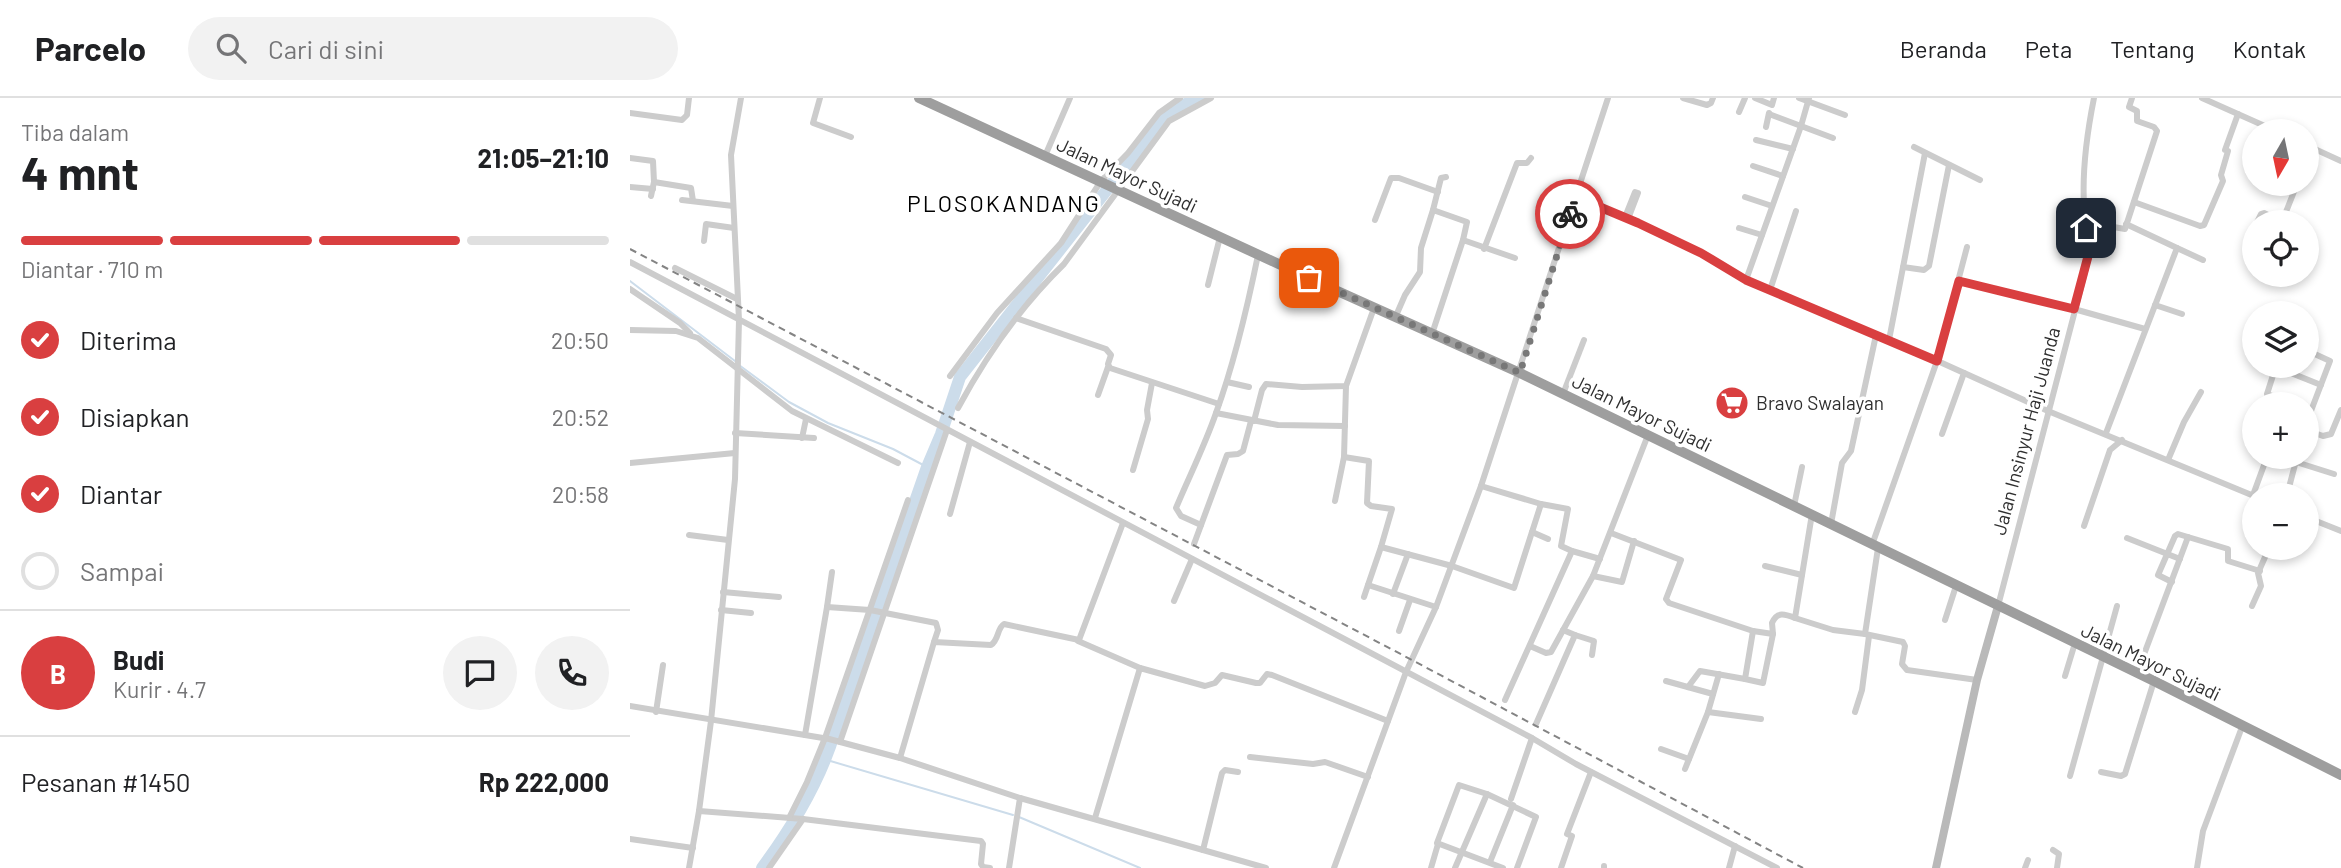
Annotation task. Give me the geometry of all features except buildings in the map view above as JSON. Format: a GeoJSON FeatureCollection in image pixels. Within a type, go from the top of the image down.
{"type":"FeatureCollection","features":[{"type":"Feature","properties":{"kind":"highway","name":"Jalan Mayor Sujadi"},"geometry":{"type":"LineString","coordinates":[[919,98],[1520,373],[2154,681],[2341,775]]}},
{"type":"Feature","properties":{"kind":"main road"},"geometry":{"type":"LineString","coordinates":[[1936,868],[1977,680],[1998,606]]}},
{"type":"Feature","properties":{"kind":"street"},"geometry":{"type":"LineString","coordinates":[[630,113],[682,120],[687,115],[690,98]]}},
{"type":"Feature","properties":{"kind":"street"},"geometry":{"type":"LineString","coordinates":[[689,868],[711,721],[735,480],[739,320],[732,148],[741,98]]}},
{"type":"Feature","properties":{"kind":"street"},"geometry":{"type":"LineString","coordinates":[[820,98],[813,123],[851,137]]}},
{"type":"Feature","properties":{"kind":"street"},"geometry":{"type":"LineString","coordinates":[[1045,156],[1070,98]]}},
{"type":"Feature","properties":{"kind":"street"},"geometry":{"type":"LineString","coordinates":[[958,408],[979,370],[1016,318],[1064,264],[1169,121],[1211,98]]}},
{"type":"Feature","properties":{"kind":"street"},"geometry":{"type":"LineString","coordinates":[[1334,868],[1406,672],[1436,607],[1481,486],[1608,98]]}},
{"type":"Feature","properties":{"kind":"street"},"geometry":{"type":"LineString","coordinates":[[1682,98],[1707,104],[1711,103],[1713,98]]}},
{"type":"Feature","properties":{"kind":"street"},"geometry":{"type":"LineString","coordinates":[[1739,112],[1745,98]]}},
{"type":"Feature","properties":{"kind":"street"},"geometry":{"type":"LineString","coordinates":[[1755,98],[1773,101],[1766,127]]}},
{"type":"Feature","properties":{"kind":"street"},"geometry":{"type":"LineString","coordinates":[[1799,98],[1845,115]]}},
{"type":"Feature","properties":{"kind":"street","name":"Jalan Insinyur Haji Juanda"},"geometry":{"type":"LineString","coordinates":[[1998,606],[2091,245],[2085,222],[2084,171],[2094,98]]}},
{"type":"Feature","properties":{"kind":"street"},"geometry":{"type":"LineString","coordinates":[[2085,222],[2125,229],[2157,131],[2154,127],[2137,121],[2137,111],[2129,107],[2132,98]]}},
{"type":"Feature","properties":{"kind":"street"},"geometry":{"type":"LineString","coordinates":[[2202,98],[2249,119]]}},
{"type":"Feature","properties":{"kind":"street"},"geometry":{"type":"LineString","coordinates":[[2224,108],[2228,98]]}},
{"type":"Feature","properties":{"kind":"street"},"geometry":{"type":"LineString","coordinates":[[950,376],[997,313],[1061,243],[1102,182],[1159,113],[1176,99]]}},
{"type":"Feature","properties":{"kind":"street"},"geometry":{"type":"LineString","coordinates":[[1746,280],[1808,100]]}},
{"type":"Feature","properties":{"kind":"street"},"geometry":{"type":"LineString","coordinates":[[1769,114],[1833,138]]}},
{"type":"Feature","properties":{"kind":"street"},"geometry":{"type":"LineString","coordinates":[[2134,202],[2200,226],[2204,225],[2223,181],[2221,175],[2228,151],[2225,150],[2238,114]]}},
{"type":"Feature","properties":{"kind":"street"},"geometry":{"type":"LineString","coordinates":[[1756,140],[1793,149]]}},
{"type":"Feature","properties":{"kind":"street"},"geometry":{"type":"LineString","coordinates":[[1914,147],[1980,180]]}},
{"type":"Feature","properties":{"kind":"street"},"geometry":{"type":"LineString","coordinates":[[2319,151],[2341,161]]}},
{"type":"Feature","properties":{"kind":"street"},"geometry":{"type":"LineString","coordinates":[[1889,340],[1925,153]]}},
{"type":"Feature","properties":{"kind":"street"},"geometry":{"type":"LineString","coordinates":[[630,158],[653,161],[653,189]]}},
{"type":"Feature","properties":{"kind":"street"},"geometry":{"type":"LineString","coordinates":[[1484,248],[1517,163],[1527,163],[1531,158]]}},
{"type":"Feature","properties":{"kind":"street"},"geometry":{"type":"LineString","coordinates":[[1903,267],[1924,270],[1929,266],[1949,165]]}},
{"type":"Feature","properties":{"kind":"street"},"geometry":{"type":"LineString","coordinates":[[1753,166],[1783,176]]}},
{"type":"Feature","properties":{"kind":"street"},"geometry":{"type":"LineString","coordinates":[[1395,318],[1419,272],[1421,248],[1441,178],[1446,177]]}},
{"type":"Feature","properties":{"kind":"street"},"geometry":{"type":"LineString","coordinates":[[1375,220],[1391,178],[1399,178],[1438,192]]}},
{"type":"Feature","properties":{"kind":"street"},"geometry":{"type":"LineString","coordinates":[[630,187],[691,188],[693,201]]}},
{"type":"Feature","properties":{"kind":"street"},"geometry":{"type":"LineString","coordinates":[[1576,197],[1701,253],[1746,280],[2048,411],[2242,490]]}},
{"type":"Feature","properties":{"kind":"street"},"geometry":{"type":"LineString","coordinates":[[1745,197],[1772,206]]}},
{"type":"Feature","properties":{"kind":"street"},"geometry":{"type":"LineString","coordinates":[[682,200],[733,206]]}},
{"type":"Feature","properties":{"kind":"street"},"geometry":{"type":"LineString","coordinates":[[1432,334],[1467,222],[1433,210]]}},
{"type":"Feature","properties":{"kind":"street"},"geometry":{"type":"LineString","coordinates":[[1538,211],[1568,220]]}},
{"type":"Feature","properties":{"kind":"street"},"geometry":{"type":"LineString","coordinates":[[1770,290],[1796,211]]}},
{"type":"Feature","properties":{"kind":"street"},"geometry":{"type":"LineString","coordinates":[[704,241],[706,224],[734,228]]}},
{"type":"Feature","properties":{"kind":"street"},"geometry":{"type":"LineString","coordinates":[[2126,224],[2203,260]]}},
{"type":"Feature","properties":{"kind":"street"},"geometry":{"type":"LineString","coordinates":[[1739,228],[1762,235]]}},
{"type":"Feature","properties":{"kind":"street"},"geometry":{"type":"LineString","coordinates":[[1208,285],[1220,237]]}},
{"type":"Feature","properties":{"kind":"street"},"geometry":{"type":"LineString","coordinates":[[1463,240],[1515,258]]}},
{"type":"Feature","properties":{"kind":"street"},"geometry":{"type":"LineString","coordinates":[[1855,712],[1862,690],[1875,546],[1937,361],[1967,247]]}},
{"type":"Feature","properties":{"kind":"street"},"geometry":{"type":"LineString","coordinates":[[2106,433],[2177,248]]}},
{"type":"Feature","properties":{"kind":"street"},"geometry":{"type":"LineString","coordinates":[[1201,525],[1181,516],[1176,508],[1227,382],[1247,312],[1258,255]]}},
{"type":"Feature","properties":{"kind":"street"},"geometry":{"type":"LineString","coordinates":[[630,262],[1777,868]]}},
{"type":"Feature","properties":{"kind":"street"},"geometry":{"type":"LineString","coordinates":[[676,268],[737,299]]}},
{"type":"Feature","properties":{"kind":"street"},"geometry":{"type":"LineString","coordinates":[[1959,281],[2146,329]]}},
{"type":"Feature","properties":{"kind":"street"},"geometry":{"type":"LineString","coordinates":[[630,289],[680,323],[691,335]]}},
{"type":"Feature","properties":{"kind":"street"},"geometry":{"type":"LineString","coordinates":[[2155,305],[2182,314]]}},
{"type":"Feature","properties":{"kind":"street"},"geometry":{"type":"LineString","coordinates":[[1335,501],[1344,457],[1346,386],[1374,308]]}},
{"type":"Feature","properties":{"kind":"street"},"geometry":{"type":"LineString","coordinates":[[1016,318],[1106,349],[1111,355],[1098,395]]}},
{"type":"Feature","properties":{"kind":"street"},"geometry":{"type":"LineString","coordinates":[[630,330],[676,331],[691,335],[738,365],[806,419],[898,463]]}},
{"type":"Feature","properties":{"kind":"street"},"geometry":{"type":"LineString","coordinates":[[1831,524],[1842,463],[1851,451],[1875,335]]}},
{"type":"Feature","properties":{"kind":"street"},"geometry":{"type":"LineString","coordinates":[[1563,394],[1584,340]]}},
{"type":"Feature","properties":{"kind":"street"},"geometry":{"type":"LineString","coordinates":[[2317,392],[2329,360],[2319,356]]}},
{"type":"Feature","properties":{"kind":"street"},"geometry":{"type":"LineString","coordinates":[[1108,366],[1219,404]]}},
{"type":"Feature","properties":{"kind":"street"},"geometry":{"type":"LineString","coordinates":[[1942,434],[1964,373]]}},
{"type":"Feature","properties":{"kind":"street"},"geometry":{"type":"LineString","coordinates":[[2304,378],[2320,385]]}},
{"type":"Feature","properties":{"kind":"street"},"geometry":{"type":"LineString","coordinates":[[1227,382],[1249,387]]}},
{"type":"Feature","properties":{"kind":"street"},"geometry":{"type":"LineString","coordinates":[[1133,470],[1148,422],[1147,410],[1153,383]]}},
{"type":"Feature","properties":{"kind":"street"},"geometry":{"type":"LineString","coordinates":[[1194,544],[1227,454],[1243,451],[1266,384],[1346,386]]}},
{"type":"Feature","properties":{"kind":"street"},"geometry":{"type":"LineString","coordinates":[[2168,460],[2184,422],[2201,392]]}},
{"type":"Feature","properties":{"kind":"street"},"geometry":{"type":"LineString","coordinates":[[2319,435],[2331,434],[2341,411]]}},
{"type":"Feature","properties":{"kind":"street"},"geometry":{"type":"LineString","coordinates":[[1216,414],[1299,426],[1346,426]]}},
{"type":"Feature","properties":{"kind":"street"},"geometry":{"type":"LineString","coordinates":[[802,438],[806,419]]}},
{"type":"Feature","properties":{"kind":"street"},"geometry":{"type":"LineString","coordinates":[[791,818],[807,782],[832,740],[882,612],[946,429]]}},
{"type":"Feature","properties":{"kind":"street"},"geometry":{"type":"LineString","coordinates":[[735,433],[814,438]]}},
{"type":"Feature","properties":{"kind":"street"},"geometry":{"type":"LineString","coordinates":[[1530,646],[1549,654],[1563,630],[1593,576],[1648,435]]}},
{"type":"Feature","properties":{"kind":"street"},"geometry":{"type":"LineString","coordinates":[[2084,526],[2110,450],[2122,440]]}},
{"type":"Feature","properties":{"kind":"street"},"geometry":{"type":"LineString","coordinates":[[950,514],[970,442]]}},
{"type":"Feature","properties":{"kind":"street"},"geometry":{"type":"LineString","coordinates":[[630,463],[735,453]]}},
{"type":"Feature","properties":{"kind":"street"},"geometry":{"type":"LineString","coordinates":[[1344,457],[1369,461],[1367,503],[1392,509],[1364,597]]}},
{"type":"Feature","properties":{"kind":"street"},"geometry":{"type":"LineString","coordinates":[[1794,506],[1802,467]]}},
{"type":"Feature","properties":{"kind":"street"},"geometry":{"type":"LineString","coordinates":[[2319,468],[2334,474]]}},
{"type":"Feature","properties":{"kind":"street"},"geometry":{"type":"LineString","coordinates":[[1481,486],[1568,509],[1560,543],[1563,548],[1600,559]]}},
{"type":"Feature","properties":{"kind":"street"},"geometry":{"type":"LineString","coordinates":[[832,740],[869,610],[908,499]]}},
{"type":"Feature","properties":{"kind":"street"},"geometry":{"type":"LineString","coordinates":[[1381,547],[1452,566],[1514,588],[1541,504]]}},
{"type":"Feature","properties":{"kind":"street"},"geometry":{"type":"LineString","coordinates":[[1795,618],[1812,514]]}},
{"type":"Feature","properties":{"kind":"street"},"geometry":{"type":"LineString","coordinates":[[2319,522],[2341,531]]}},
{"type":"Feature","properties":{"kind":"street"},"geometry":{"type":"LineString","coordinates":[[1078,641],[1123,523]]}},
{"type":"Feature","properties":{"kind":"street"},"geometry":{"type":"LineString","coordinates":[[1532,532],[1548,539]]}},
{"type":"Feature","properties":{"kind":"street"},"geometry":{"type":"LineString","coordinates":[[1611,533],[1681,559],[1667,599],[1669,603],[1773,635]]}},
{"type":"Feature","properties":{"kind":"street"},"geometry":{"type":"LineString","coordinates":[[2172,582],[2158,575],[2176,534],[2228,548],[2228,561],[2260,571]]}},
{"type":"Feature","properties":{"kind":"street"},"geometry":{"type":"LineString","coordinates":[[689,535],[729,540]]}},
{"type":"Feature","properties":{"kind":"street"},"geometry":{"type":"LineString","coordinates":[[2137,673],[2188,537]]}},
{"type":"Feature","properties":{"kind":"street"},"geometry":{"type":"LineString","coordinates":[[2127,538],[2180,559]]}},
{"type":"Feature","properties":{"kind":"street"},"geometry":{"type":"LineString","coordinates":[[1593,576],[1622,582],[1634,541]]}},
{"type":"Feature","properties":{"kind":"street"},"geometry":{"type":"LineString","coordinates":[[1505,700],[1572,551]]}},
{"type":"Feature","properties":{"kind":"street"},"geometry":{"type":"LineString","coordinates":[[1393,594],[1408,554]]}},
{"type":"Feature","properties":{"kind":"street"},"geometry":{"type":"LineString","coordinates":[[1174,601],[1192,559]]}},
{"type":"Feature","properties":{"kind":"street"},"geometry":{"type":"LineString","coordinates":[[2252,606],[2260,586],[2260,571],[2264,560]]}},
{"type":"Feature","properties":{"kind":"street"},"geometry":{"type":"LineString","coordinates":[[1765,566],[1802,575]]}},
{"type":"Feature","properties":{"kind":"street"},"geometry":{"type":"LineString","coordinates":[[805,736],[832,572]]}},
{"type":"Feature","properties":{"kind":"street"},"geometry":{"type":"LineString","coordinates":[[1368,585],[1436,607]]}},
{"type":"Feature","properties":{"kind":"street"},"geometry":{"type":"LineString","coordinates":[[1945,620],[1956,586]]}},
{"type":"Feature","properties":{"kind":"street"},"geometry":{"type":"LineString","coordinates":[[723,592],[779,597]]}},
{"type":"Feature","properties":{"kind":"street"},"geometry":{"type":"LineString","coordinates":[[1399,631],[1410,600]]}},
{"type":"Feature","properties":{"kind":"street"},"geometry":{"type":"LineString","coordinates":[[2070,776],[2117,606]]}},
{"type":"Feature","properties":{"kind":"street"},"geometry":{"type":"LineString","coordinates":[[827,607],[869,610],[936,622],[938,629],[900,758]]}},
{"type":"Feature","properties":{"kind":"street"},"geometry":{"type":"LineString","coordinates":[[721,610],[751,613]]}},
{"type":"Feature","properties":{"kind":"street"},"geometry":{"type":"LineString","coordinates":[[1688,687],[1700,671],[1764,682],[1773,635],[1772,623],[1777,615],[1782,614],[1833,630],[1903,642],[1905,646],[1902,664],[1907,670],[1977,680]]}},
{"type":"Feature","properties":{"kind":"street"},"geometry":{"type":"LineString","coordinates":[[934,642],[991,645],[995,643],[1004,624],[1078,641],[1140,668],[1205,686],[1215,683],[1222,675],[1256,683],[1267,674],[1272,675],[1388,721]]}},
{"type":"Feature","properties":{"kind":"street"},"geometry":{"type":"LineString","coordinates":[[1563,630],[1594,641],[1592,655]]}},
{"type":"Feature","properties":{"kind":"street"},"geometry":{"type":"LineString","coordinates":[[1745,679],[1753,631]]}},
{"type":"Feature","properties":{"kind":"street"},"geometry":{"type":"LineString","coordinates":[[1536,723],[1575,635]]}},
{"type":"Feature","properties":{"kind":"street"},"geometry":{"type":"LineString","coordinates":[[2065,676],[2075,643]]}},
{"type":"Feature","properties":{"kind":"street"},"geometry":{"type":"LineString","coordinates":[[656,712],[663,665]]}},
{"type":"Feature","properties":{"kind":"street"},"geometry":{"type":"LineString","coordinates":[[1095,818],[1140,668]]}},
{"type":"Feature","properties":{"kind":"street"},"geometry":{"type":"LineString","coordinates":[[1685,769],[1708,712],[1719,674]]}},
{"type":"Feature","properties":{"kind":"street"},"geometry":{"type":"LineString","coordinates":[[1666,681],[1713,694]]}},
{"type":"Feature","properties":{"kind":"street"},"geometry":{"type":"LineString","coordinates":[[2101,772],[2121,776],[2124,774],[2154,681]]}},
{"type":"Feature","properties":{"kind":"street"},"geometry":{"type":"LineString","coordinates":[[630,706],[832,740],[900,758],[1020,798],[1266,868]]}},
{"type":"Feature","properties":{"kind":"street"},"geometry":{"type":"LineString","coordinates":[[1708,712],[1760,719]]}},
{"type":"Feature","properties":{"kind":"street"},"geometry":{"type":"LineString","coordinates":[[2197,868],[2203,831],[2242,727]]}},
{"type":"Feature","properties":{"kind":"street"},"geometry":{"type":"LineString","coordinates":[[1490,862],[1532,738]]}},
{"type":"Feature","properties":{"kind":"street"},"geometry":{"type":"LineString","coordinates":[[1661,749],[1689,758]]}},
{"type":"Feature","properties":{"kind":"street"},"geometry":{"type":"LineString","coordinates":[[1250,757],[1313,764],[1325,762],[1368,777]]}},
{"type":"Feature","properties":{"kind":"street"},"geometry":{"type":"LineString","coordinates":[[1203,850],[1222,773],[1225,770],[1238,772]]}},
{"type":"Feature","properties":{"kind":"street"},"geometry":{"type":"LineString","coordinates":[[1561,868],[1572,836],[1564,833],[1591,772]]}},
{"type":"Feature","properties":{"kind":"street"},"geometry":{"type":"LineString","coordinates":[[1431,868],[1460,785],[1512,802],[1537,818],[1517,868]]}},
{"type":"Feature","properties":{"kind":"street"},"geometry":{"type":"LineString","coordinates":[[1455,868],[1487,794]]}},
{"type":"Feature","properties":{"kind":"street"},"geometry":{"type":"LineString","coordinates":[[1009,868],[1020,798]]}},
{"type":"Feature","properties":{"kind":"street"},"geometry":{"type":"LineString","coordinates":[[699,811],[802,819],[981,841],[981,864],[990,868]]}},
{"type":"Feature","properties":{"kind":"street"},"geometry":{"type":"LineString","coordinates":[[769,868],[802,819]]}},
{"type":"Feature","properties":{"kind":"street"},"geometry":{"type":"LineString","coordinates":[[630,839],[693,848]]}},
{"type":"Feature","properties":{"kind":"street"},"geometry":{"type":"LineString","coordinates":[[1438,844],[1503,868]]}},
{"type":"Feature","properties":{"kind":"street"},"geometry":{"type":"LineString","coordinates":[[1729,868],[1735,846]]}},
{"type":"Feature","properties":{"kind":"street"},"geometry":{"type":"LineString","coordinates":[[2053,850],[2059,854],[2057,868]]}},
{"type":"Feature","properties":{"kind":"street"},"geometry":{"type":"LineString","coordinates":[[2025,868],[2028,860]]}},
{"type":"Feature","properties":{"kind":"waterway"},"geometry":{"type":"LineString","coordinates":[[762,868],[785,836],[822,767],[960,377],[1168,112],[1199,98]]}},
{"type":"Feature","properties":{"kind":"waterway"},"geometry":{"type":"LineString","coordinates":[[630,281],[735,361]]}},
{"type":"Feature","properties":{"kind":"waterway"},"geometry":{"type":"LineString","coordinates":[[739,365],[789,402],[828,423],[893,449],[927,467]]}},
{"type":"Feature","properties":{"kind":"waterway"},"geometry":{"type":"LineString","coordinates":[[827,760],[1013,815]]}},
{"type":"Feature","properties":{"kind":"waterway"},"geometry":{"type":"LineString","coordinates":[[1019,817],[1140,868]]}},
{"type":"Feature","properties":{"kind":"railway"},"geometry":{"type":"LineString","coordinates":[[630,249],[1803,868]]}},
{"type":"Feature","properties":{"kind":"way so far"},"geometry":{"type":"LineString","coordinates":[[1309,278],[1520,373],[1570,214]]}},
{"type":"Feature","properties":{"kind":"place","name":"Bravo Swalayan"},"geometry":{"type":"Point","coordinates":[1732,403]}},
{"type":"Feature","properties":{"kind":"district","name":"PLOSOKANDANG"},"geometry":{"type":"Point","coordinates":[1004,204]}},
{"type":"Feature","properties":{"kind":"route"},"geometry":{"type":"LineString","coordinates":[[1570,214],[1576,197],[1701,253],[1746,280],[1937,361],[1959,281],[2074,309],[2090,253],[2091,245],[2086,228]]}}]}
